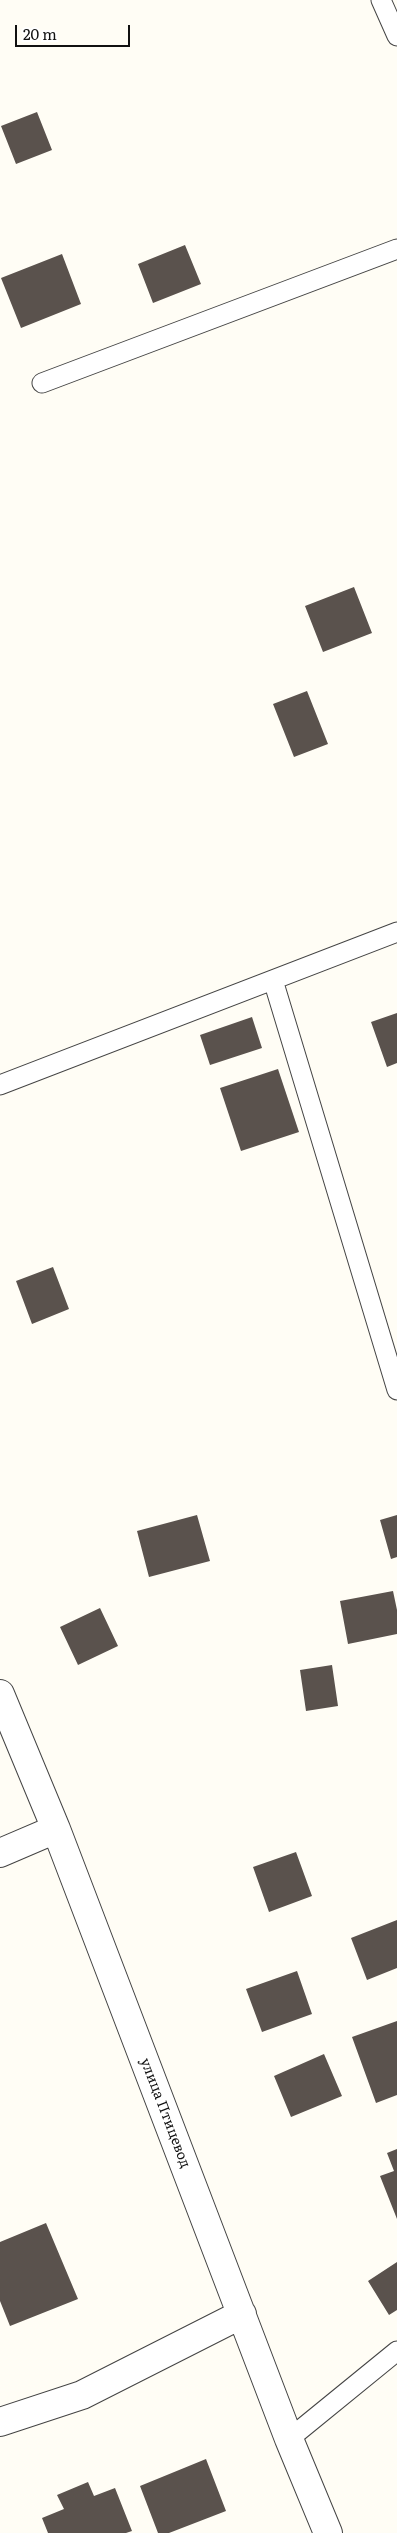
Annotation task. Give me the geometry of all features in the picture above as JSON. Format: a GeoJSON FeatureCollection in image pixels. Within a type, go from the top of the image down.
{"type":"FeatureCollection","features":[{"type":"Feature","properties":{"kind":"street","name":"улица Птицевод"},"geometry":{"type":"LineString","coordinates":[[0,1694],[56,1829],[289,2439],[328,2533]]}},
{"type":"Feature","properties":{"kind":"street"},"geometry":{"type":"LineString","coordinates":[[0,1853],[56,1829]]}},
{"type":"Feature","properties":{"kind":"street"},"geometry":{"type":"LineString","coordinates":[[0,2422],[82,2395],[242,2314]]}},
{"type":"Feature","properties":{"kind":"lane"},"geometry":{"type":"LineString","coordinates":[[381,0],[397,36]]}},
{"type":"Feature","properties":{"kind":"lane"},"geometry":{"type":"LineString","coordinates":[[42,383],[397,248]]}},
{"type":"Feature","properties":{"kind":"lane"},"geometry":{"type":"LineString","coordinates":[[0,1085],[397,932]]}},
{"type":"Feature","properties":{"kind":"lane"},"geometry":{"type":"LineString","coordinates":[[273,980],[397,1390]]}},
{"type":"Feature","properties":{"kind":"lane"},"geometry":{"type":"LineString","coordinates":[[289,2439],[397,2351]]}},
{"type":"Feature","properties":{"kind":"building"},"geometry":{"type":"Polygon","coordinates":[[[37,112],[52,150],[16,164],[1,126],[37,112]]]}},
{"type":"Feature","properties":{"kind":"building"},"geometry":{"type":"Polygon","coordinates":[[[185,245],[201,284],[153,303],[138,264],[185,245]]]}},
{"type":"Feature","properties":{"kind":"building"},"geometry":{"type":"Polygon","coordinates":[[[62,254],[81,304],[21,328],[1,278],[62,254]]]}},
{"type":"Feature","properties":{"kind":"building"},"geometry":{"type":"Polygon","coordinates":[[[354,587],[372,633],[323,652],[305,606],[354,587]]]}},
{"type":"Feature","properties":{"kind":"building"},"geometry":{"type":"Polygon","coordinates":[[[307,691],[328,744],[294,757],[273,704],[307,691]]]}},
{"type":"Feature","properties":{"kind":"building"},"geometry":{"type":"Polygon","coordinates":[[[397,1013],[397,1063],[387,1067],[371,1022],[397,1013]]]}},
{"type":"Feature","properties":{"kind":"building"},"geometry":{"type":"Polygon","coordinates":[[[252,1017],[262,1048],[210,1065],[200,1035],[252,1017]]]}},
{"type":"Feature","properties":{"kind":"building"},"geometry":{"type":"Polygon","coordinates":[[[278,1069],[299,1132],[241,1151],[220,1088],[278,1069]]]}},
{"type":"Feature","properties":{"kind":"building"},"geometry":{"type":"Polygon","coordinates":[[[53,1267],[69,1309],[32,1324],[16,1281],[53,1267]]]}},
{"type":"Feature","properties":{"kind":"building"},"geometry":{"type":"Polygon","coordinates":[[[197,1515],[210,1561],[149,1577],[137,1531],[197,1515]]]}},
{"type":"Feature","properties":{"kind":"building"},"geometry":{"type":"Polygon","coordinates":[[[397,1515],[397,1557],[391,1559],[380,1520],[397,1515]]]}},
{"type":"Feature","properties":{"kind":"building"},"geometry":{"type":"Polygon","coordinates":[[[393,1591],[397,1610],[397,1634],[348,1644],[340,1601],[393,1591]]]}},
{"type":"Feature","properties":{"kind":"building"},"geometry":{"type":"Polygon","coordinates":[[[100,1608],[118,1646],[78,1665],[60,1627],[100,1608]]]}},
{"type":"Feature","properties":{"kind":"building"},"geometry":{"type":"Polygon","coordinates":[[[332,1665],[338,1706],[306,1711],[300,1670],[332,1665]]]}},
{"type":"Feature","properties":{"kind":"building"},"geometry":{"type":"Polygon","coordinates":[[[296,1852],[312,1896],[269,1912],[253,1867],[296,1852]]]}},
{"type":"Feature","properties":{"kind":"building"},"geometry":{"type":"Polygon","coordinates":[[[397,1920],[397,1968],[367,1980],[351,1938],[397,1920]]]}},
{"type":"Feature","properties":{"kind":"building"},"geometry":{"type":"Polygon","coordinates":[[[297,1971],[312,2014],[262,2032],[246,1989],[297,1971]]]}},
{"type":"Feature","properties":{"kind":"building"},"geometry":{"type":"Polygon","coordinates":[[[397,2021],[397,2095],[376,2103],[352,2037],[397,2021]]]}},
{"type":"Feature","properties":{"kind":"building"},"geometry":{"type":"Polygon","coordinates":[[[324,2054],[342,2096],[291,2117],[274,2076],[324,2054]]]}},
{"type":"Feature","properties":{"kind":"building"},"geometry":{"type":"Polygon","coordinates":[[[397,2149],[397,2219],[380,2176],[394,2171],[387,2153],[397,2149]]]}},
{"type":"Feature","properties":{"kind":"building"},"geometry":{"type":"Polygon","coordinates":[[[46,2223],[78,2299],[10,2326],[0,2301],[0,2242],[46,2223]]]}},
{"type":"Feature","properties":{"kind":"building"},"geometry":{"type":"Polygon","coordinates":[[[397,2262],[397,2310],[389,2315],[368,2281],[397,2262]]]}},
{"type":"Feature","properties":{"kind":"building"},"geometry":{"type":"Polygon","coordinates":[[[206,2459],[226,2511],[169,2533],[158,2533],[140,2486],[206,2459]]]}},
{"type":"Feature","properties":{"kind":"building"},"geometry":{"type":"Polygon","coordinates":[[[88,2482],[94,2496],[115,2488],[132,2531],[126,2533],[48,2533],[42,2518],[64,2509],[57,2495],[88,2482]]]}}]}
